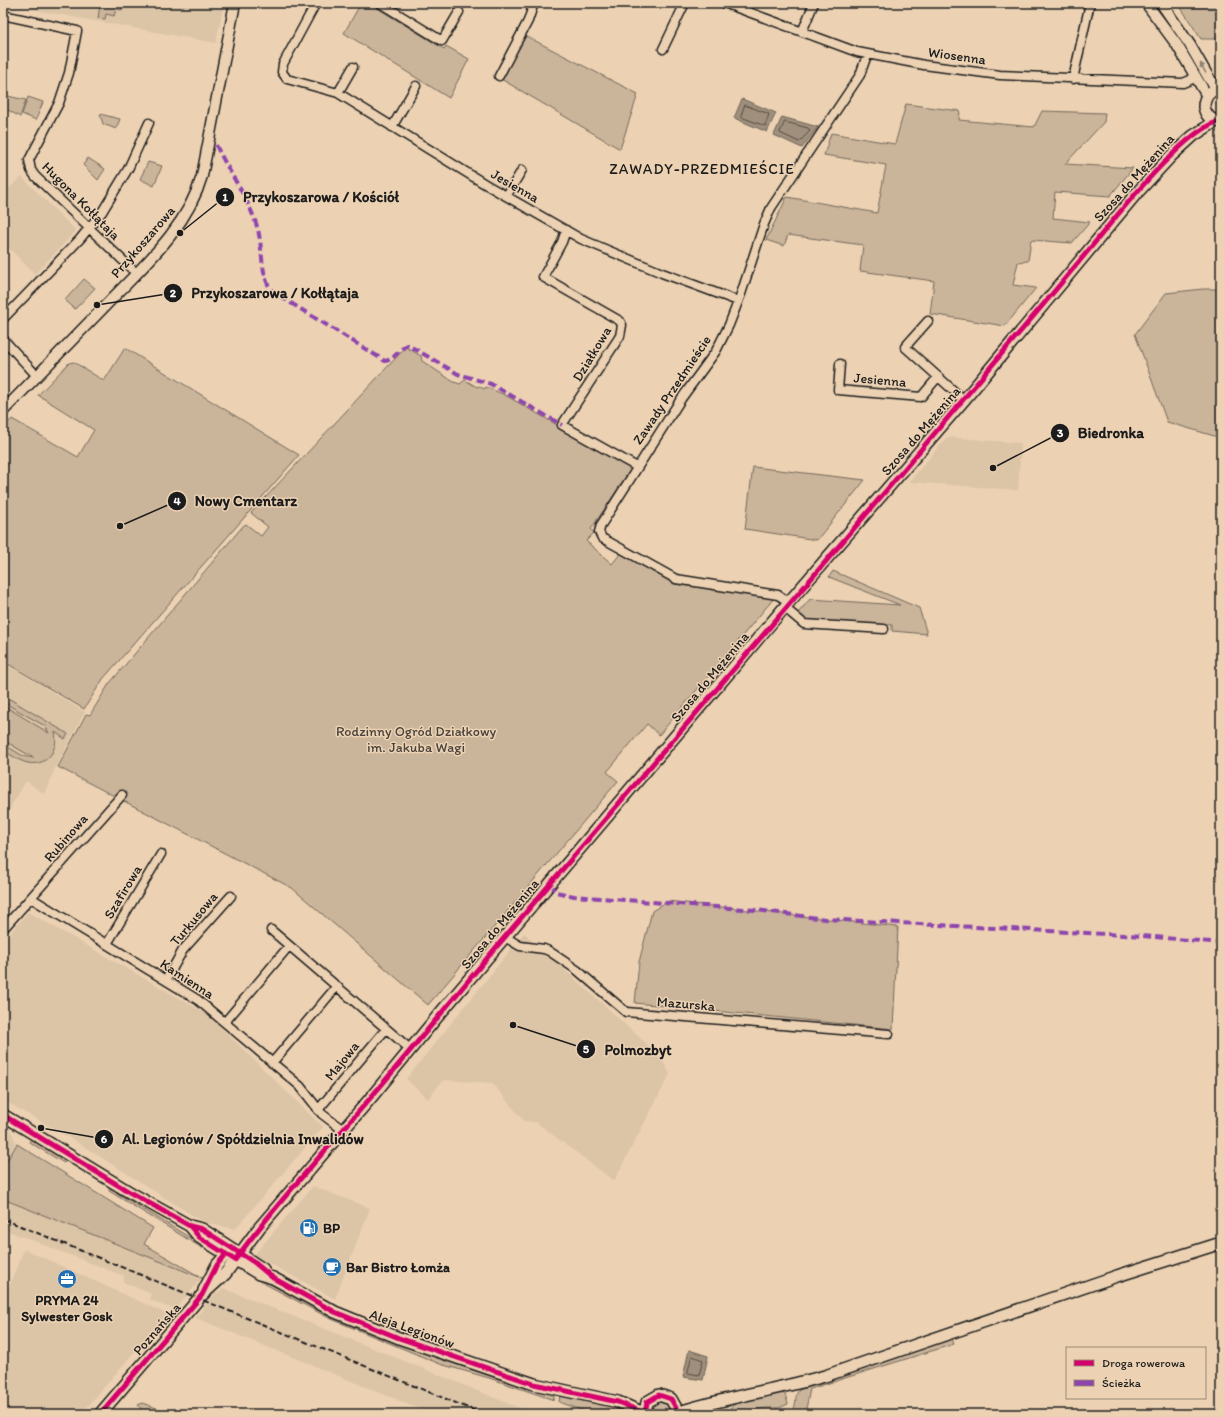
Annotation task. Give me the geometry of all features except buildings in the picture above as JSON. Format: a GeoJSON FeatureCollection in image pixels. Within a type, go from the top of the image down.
{"type":"FeatureCollection","features":[{"type":"Feature","properties":{"kind":"main road"},"geometry":{"type":"LineString","coordinates":[[1218,121],[1205,113],[1204,107],[1207,96],[1219,89]]}},
{"type":"Feature","properties":{"kind":"main road","name":"Szosa do Mężenina"},"geometry":{"type":"LineString","coordinates":[[1193,136],[1205,113]]}},
{"type":"Feature","properties":{"kind":"main road","name":"Szosa do Mężenina"},"geometry":{"type":"LineString","coordinates":[[233,1254],[258,1228],[343,1130],[787,605],[964,400],[1135,195],[1171,156],[1193,136],[1218,121]]}},
{"type":"Feature","properties":{"kind":"main road","name":"Aleja Legionów"},"geometry":{"type":"LineString","coordinates":[[3,1115],[131,1193],[190,1226],[202,1229],[233,1254],[262,1268],[273,1278],[335,1312],[399,1338],[534,1384],[618,1402],[644,1413]]}},
{"type":"Feature","properties":{"kind":"main road"},"geometry":{"type":"LineString","coordinates":[[675,1410],[789,1387],[825,1376],[1117,1276],[1221,1243]]}},
{"type":"Feature","properties":{"kind":"main road","name":"Poznańska"},"geometry":{"type":"LineString","coordinates":[[100,1414],[202,1295],[210,1276],[233,1254]]}},
{"type":"Feature","properties":{"kind":"main road","name":"Aleja Legionów"},"geometry":{"type":"LineString","coordinates":[[618,1402],[647,1402],[658,1395],[668,1396],[675,1410]]}},
{"type":"Feature","properties":{"kind":"main road"},"geometry":{"type":"LineString","coordinates":[[644,1413],[647,1402]]}},
{"type":"Feature","properties":{"kind":"street","name":"Przykoszarowa"},"geometry":{"type":"LineString","coordinates":[[3,411],[136,273],[179,225],[198,190],[205,166],[235,3]]}},
{"type":"Feature","properties":{"kind":"street","name":"Jesienna"},"geometry":{"type":"LineString","coordinates":[[316,3],[283,64],[282,72],[287,79],[338,93],[506,195],[597,247],[738,301]]}},
{"type":"Feature","properties":{"kind":"street"},"geometry":{"type":"LineString","coordinates":[[499,76],[528,21],[534,3]]}},
{"type":"Feature","properties":{"kind":"street"},"geometry":{"type":"LineString","coordinates":[[663,48],[685,3]]}},
{"type":"Feature","properties":{"kind":"street","name":"Wiosenna"},"geometry":{"type":"LineString","coordinates":[[724,3],[867,55],[961,71],[1000,75],[1073,79],[1183,83],[1195,78]]}},
{"type":"Feature","properties":{"kind":"street"},"geometry":{"type":"LineString","coordinates":[[802,32],[814,3]]}},
{"type":"Feature","properties":{"kind":"street"},"geometry":{"type":"LineString","coordinates":[[1073,79],[1090,3]]}},
{"type":"Feature","properties":{"kind":"street"},"geometry":{"type":"LineString","coordinates":[[1146,3],[1163,25],[1207,96]]}},
{"type":"Feature","properties":{"kind":"street"},"geometry":{"type":"LineString","coordinates":[[1161,3],[1190,45],[1210,80],[1219,89]]}},
{"type":"Feature","properties":{"kind":"street"},"geometry":{"type":"LineString","coordinates":[[384,4],[442,41],[459,12]]}},
{"type":"Feature","properties":{"kind":"street","name":"Hugona Kołłątaja"},"geometry":{"type":"LineString","coordinates":[[3,15],[77,31],[68,73],[59,103],[33,151],[29,162],[31,170],[35,176],[136,273]]}},
{"type":"Feature","properties":{"kind":"street"},"geometry":{"type":"LineString","coordinates":[[1163,25],[1172,19]]}},
{"type":"Feature","properties":{"kind":"street","name":"Zawady Przedmieście"},"geometry":{"type":"LineString","coordinates":[[787,605],[778,594],[676,578],[602,538],[599,532],[601,525],[681,398],[716,351],[738,301],[764,224],[772,208],[860,75],[867,55]]}},
{"type":"Feature","properties":{"kind":"street"},"geometry":{"type":"LineString","coordinates":[[338,93],[353,67]]}},
{"type":"Feature","properties":{"kind":"street"},"geometry":{"type":"LineString","coordinates":[[392,127],[416,86]]}},
{"type":"Feature","properties":{"kind":"street"},"geometry":{"type":"LineString","coordinates":[[3,319],[90,228],[102,212],[120,185],[149,123]]}},
{"type":"Feature","properties":{"kind":"street"},"geometry":{"type":"LineString","coordinates":[[506,195],[522,170]]}},
{"type":"Feature","properties":{"kind":"street","name":"Działkowa"},"geometry":{"type":"LineString","coordinates":[[566,230],[562,242],[543,277],[620,321],[622,330],[617,342],[562,425],[637,467]]}},
{"type":"Feature","properties":{"kind":"street"},"geometry":{"type":"LineString","coordinates":[[928,321],[905,347],[964,400]]}},
{"type":"Feature","properties":{"kind":"street"},"geometry":{"type":"LineString","coordinates":[[3,339],[37,376]]}},
{"type":"Feature","properties":{"kind":"street","name":"Jesienna"},"geometry":{"type":"LineString","coordinates":[[840,364],[838,390],[921,397],[938,377]]}},
{"type":"Feature","properties":{"kind":"street"},"geometry":{"type":"LineString","coordinates":[[787,605],[804,624],[884,629]]}},
{"type":"Feature","properties":{"kind":"street","name":"Rubinowa"},"geometry":{"type":"LineString","coordinates":[[31,898],[122,795]]}},
{"type":"Feature","properties":{"kind":"street","name":"Szafirowa"},"geometry":{"type":"LineString","coordinates":[[107,944],[162,854]]}},
{"type":"Feature","properties":{"kind":"street","name":"Turkusowa"},"geometry":{"type":"LineString","coordinates":[[166,980],[183,950],[231,896]]}},
{"type":"Feature","properties":{"kind":"street"},"geometry":{"type":"LineString","coordinates":[[3,929],[31,898]]}},
{"type":"Feature","properties":{"kind":"street","name":"Kamienna"},"geometry":{"type":"LineString","coordinates":[[31,898],[198,1000],[300,1086],[318,1110],[343,1130]]}},
{"type":"Feature","properties":{"kind":"street"},"geometry":{"type":"LineString","coordinates":[[271,930],[410,1049]]}},
{"type":"Feature","properties":{"kind":"street","name":"Mazurska"},"geometry":{"type":"LineString","coordinates":[[505,937],[520,946],[544,949],[549,952],[577,970],[626,1012],[889,1034]]}},
{"type":"Feature","properties":{"kind":"street"},"geometry":{"type":"LineString","coordinates":[[225,1022],[289,946]]}},
{"type":"Feature","properties":{"kind":"street"},"geometry":{"type":"LineString","coordinates":[[272,1063],[337,986]]}},
{"type":"Feature","properties":{"kind":"street","name":"Majowa"},"geometry":{"type":"LineString","coordinates":[[318,1110],[386,1029]]}},
{"type":"Feature","properties":{"kind":"shaded area"},"geometry":{"type":"Polygon","coordinates":[[[30,3],[224,3],[216,43],[29,9],[30,3]]]}},
{"type":"Feature","properties":{"kind":"shaded area"},"geometry":{"type":"Polygon","coordinates":[[[22,177],[76,231],[35,274],[3,242],[3,193],[22,177]]]}},
{"type":"Feature","properties":{"kind":"shaded area"},"geometry":{"type":"Polygon","coordinates":[[[947,437],[1021,443],[1018,490],[909,482],[947,437]]]}},
{"type":"Feature","properties":{"kind":"shaded area"},"geometry":{"type":"Polygon","coordinates":[[[3,662],[85,712],[55,769],[44,794],[26,781],[3,820],[3,662]]]}},
{"type":"Feature","properties":{"kind":"shaded area"},"geometry":{"type":"Polygon","coordinates":[[[28,912],[207,1014],[323,1127],[235,1229],[203,1222],[77,1142],[3,1100],[3,942],[28,912]]]}},
{"type":"Feature","properties":{"kind":"shaded area"},"geometry":{"type":"Polygon","coordinates":[[[524,933],[659,1055],[670,1074],[614,1181],[536,1122],[524,1121],[492,1083],[443,1080],[428,1099],[406,1079],[524,933]]]}},
{"type":"Feature","properties":{"kind":"shaded area"},"geometry":{"type":"Polygon","coordinates":[[[3,1115],[17,1144],[3,1167],[3,1115]]]}},
{"type":"Feature","properties":{"kind":"shaded area"},"geometry":{"type":"Polygon","coordinates":[[[313,1186],[370,1208],[335,1299],[254,1255],[313,1186]]]}},
{"type":"Feature","properties":{"kind":"shaded area"},"geometry":{"type":"Polygon","coordinates":[[[3,1199],[202,1278],[177,1307],[173,1309],[150,1300],[151,1294],[123,1282],[124,1276],[3,1229],[3,1199]]]}},
{"type":"Feature","properties":{"kind":"shaded area"},"geometry":{"type":"Polygon","coordinates":[[[24,1249],[167,1314],[81,1414],[3,1414],[3,1302],[24,1249]]]}},
{"type":"Feature","properties":{"kind":"shaded area"},"geometry":{"type":"Polygon","coordinates":[[[223,1288],[534,1414],[432,1414],[196,1318],[208,1301],[223,1288]]]}},
{"type":"Feature","properties":{"kind":"green space"},"geometry":{"type":"Polygon","coordinates":[[[106,3],[124,3],[122,10],[116,9],[114,16],[106,14],[105,19],[98,18],[100,5],[105,6],[106,3]]]}},
{"type":"Feature","properties":{"kind":"green space"},"geometry":{"type":"Polygon","coordinates":[[[361,3],[369,3],[444,49],[446,46],[469,59],[449,98],[344,33],[361,3]]]}},
{"type":"Feature","properties":{"kind":"green space"},"geometry":{"type":"Polygon","coordinates":[[[1178,3],[1221,3],[1221,39],[1201,39],[1178,3]]]}},
{"type":"Feature","properties":{"kind":"green space"},"geometry":{"type":"Polygon","coordinates":[[[524,35],[638,94],[620,149],[501,79],[524,35]]]}},
{"type":"Feature","properties":{"kind":"green space"},"geometry":{"type":"Polygon","coordinates":[[[3,95],[26,100],[20,117],[3,107],[3,95]]]}},
{"type":"Feature","properties":{"kind":"green space"},"geometry":{"type":"Polygon","coordinates":[[[28,97],[43,102],[36,120],[22,114],[28,97]]]}},
{"type":"Feature","properties":{"kind":"green space"},"geometry":{"type":"Polygon","coordinates":[[[906,104],[960,111],[959,120],[1034,127],[1042,111],[1105,113],[1104,122],[1065,164],[1133,168],[1110,196],[1055,192],[1053,218],[1090,222],[1072,243],[1031,240],[1028,261],[1018,262],[1013,285],[1036,288],[1005,326],[930,314],[934,281],[860,271],[863,245],[788,235],[784,246],[766,240],[787,197],[877,213],[886,165],[824,155],[831,133],[895,144],[906,104]]]}},
{"type":"Feature","properties":{"kind":"green space"},"geometry":{"type":"Polygon","coordinates":[[[100,114],[120,119],[116,129],[103,124],[100,114]]]}},
{"type":"Feature","properties":{"kind":"green space"},"geometry":{"type":"Polygon","coordinates":[[[88,158],[105,169],[98,180],[83,165],[88,158]]]}},
{"type":"Feature","properties":{"kind":"green space"},"geometry":{"type":"Polygon","coordinates":[[[148,162],[162,166],[154,186],[140,179],[148,162]]]}},
{"type":"Feature","properties":{"kind":"green space"},"geometry":{"type":"Polygon","coordinates":[[[84,279],[95,288],[75,309],[65,300],[84,279]]]}},
{"type":"Feature","properties":{"kind":"green space"},"geometry":{"type":"Polygon","coordinates":[[[1203,289],[1221,289],[1221,438],[1167,422],[1135,334],[1166,293],[1203,289]]]}},
{"type":"Feature","properties":{"kind":"green space","name":"Rodzinny Ogród Działkowy im. Jakuba Wagi"},"geometry":{"type":"Polygon","coordinates":[[[406,347],[421,356],[422,361],[454,382],[460,384],[465,380],[477,387],[479,386],[484,389],[486,387],[505,395],[632,468],[591,529],[594,533],[586,541],[612,564],[621,553],[674,584],[775,597],[659,735],[647,724],[607,772],[618,781],[428,1005],[292,888],[58,767],[86,714],[90,715],[109,684],[243,526],[246,524],[261,536],[268,527],[251,513],[406,347]]]}},
{"type":"Feature","properties":{"kind":"green space"},"geometry":{"type":"Polygon","coordinates":[[[125,348],[299,455],[103,679],[84,709],[3,661],[3,428],[12,419],[78,457],[94,430],[38,395],[69,363],[74,362],[104,381],[125,348]]]}},
{"type":"Feature","properties":{"kind":"green space"},"geometry":{"type":"Polygon","coordinates":[[[753,467],[865,480],[817,540],[745,529],[753,467]]]}},
{"type":"Feature","properties":{"kind":"green space"},"geometry":{"type":"Polygon","coordinates":[[[833,571],[919,608],[927,634],[892,631],[892,625],[805,620],[798,613],[810,599],[900,605],[829,577],[833,571]]]}},
{"type":"Feature","properties":{"kind":"green space"},"geometry":{"type":"Polygon","coordinates":[[[3,695],[68,734],[65,739],[55,732],[55,745],[50,755],[46,759],[35,764],[28,763],[3,750],[3,744],[23,756],[34,758],[3,740],[3,705],[49,733],[45,726],[3,702],[3,695]]]}},
{"type":"Feature","properties":{"kind":"green space"},"geometry":{"type":"Polygon","coordinates":[[[668,901],[898,927],[893,1029],[635,1003],[639,962],[652,911],[668,901]]]}},
{"type":"Feature","properties":{"kind":"green space"},"geometry":{"type":"Polygon","coordinates":[[[32,1138],[67,1160],[64,1163],[29,1142],[32,1138]]]}},
{"type":"Feature","properties":{"kind":"green space"},"geometry":{"type":"Polygon","coordinates":[[[17,1144],[153,1228],[144,1244],[202,1278],[3,1199],[3,1167],[17,1144]]]}},
{"type":"Feature","properties":{"kind":"green space"},"geometry":{"type":"Polygon","coordinates":[[[109,1188],[205,1247],[202,1248],[109,1191],[109,1188]]]}},
{"type":"Feature","properties":{"kind":"green space"},"geometry":{"type":"Polygon","coordinates":[[[254,1274],[330,1315],[554,1395],[554,1400],[489,1378],[440,1364],[329,1318],[254,1278],[254,1274]]]}},
{"type":"Feature","properties":{"kind":"green space"},"geometry":{"type":"Polygon","coordinates":[[[952,1339],[954,1344],[810,1389],[805,1414],[790,1414],[793,1411],[796,1395],[799,1390],[952,1339]]]}},
{"type":"Feature","properties":{"kind":"green space"},"geometry":{"type":"Polygon","coordinates":[[[779,1393],[785,1394],[788,1404],[779,1408],[757,1409],[748,1414],[732,1414],[730,1409],[738,1402],[779,1393]]]}},
{"type":"Feature","properties":{"kind":"green space"},"geometry":{"type":"Polygon","coordinates":[[[560,1396],[601,1403],[627,1410],[629,1414],[593,1414],[559,1402],[560,1396]]]}},
{"type":"Feature","properties":{"kind":"green space"},"geometry":{"type":"Polygon","coordinates":[[[656,1401],[666,1401],[671,1410],[670,1414],[650,1414],[651,1405],[656,1401]]]}},
{"type":"Feature","properties":{"kind":"green space"},"geometry":{"type":"Polygon","coordinates":[[[142,1403],[174,1414],[145,1414],[138,1405],[142,1403]]]}},
{"type":"Feature","properties":{"kind":"water"},"geometry":{"type":"Polygon","coordinates":[[[742,99],[776,113],[767,132],[734,118],[742,99]]]}},
{"type":"Feature","properties":{"kind":"water"},"geometry":{"type":"Polygon","coordinates":[[[782,117],[818,127],[802,148],[774,135],[782,117]]]}},
{"type":"Feature","properties":{"kind":"water"},"geometry":{"type":"Polygon","coordinates":[[[689,1350],[708,1356],[703,1380],[683,1377],[689,1350]]]}},
{"type":"Feature","properties":{"kind":"railway"},"geometry":{"type":"LineString","coordinates":[[3,1219],[483,1414]]}},
{"type":"Feature","properties":{"kind":"marked path"},"geometry":{"type":"LineString","coordinates":[[216,145],[250,208],[260,237],[262,262],[266,279],[273,292],[385,361],[392,358],[408,345],[458,374],[491,384],[562,425]]}},
{"type":"Feature","properties":{"kind":"marked path"},"geometry":{"type":"LineString","coordinates":[[550,883],[556,892],[574,896],[756,910],[825,919],[1143,936],[1221,943]]}},
{"type":"Feature","properties":{"kind":"cycle path"},"geometry":{"type":"LineString","coordinates":[[190,1226],[199,1237],[235,1260],[282,1200],[884,493],[1150,177],[1189,139],[1206,127],[1221,121]]}},
{"type":"Feature","properties":{"kind":"cycle path"},"geometry":{"type":"LineString","coordinates":[[3,1115],[131,1193],[190,1226],[202,1229],[255,1263],[273,1278],[335,1312],[399,1338],[534,1384],[618,1402],[644,1413]]}},
{"type":"Feature","properties":{"kind":"cycle path"},"geometry":{"type":"LineString","coordinates":[[100,1414],[202,1295],[217,1265],[226,1254]]}},
{"type":"Feature","properties":{"kind":"cycle path"},"geometry":{"type":"LineString","coordinates":[[645,1414],[647,1402],[659,1395],[671,1399],[676,1408],[676,1414]]}},
{"type":"Feature","properties":{"kind":"place","name":"Przykoszarowa / Kościół"},"geometry":{"type":"Point","coordinates":[180,233]}},
{"type":"Feature","properties":{"kind":"place","name":"Przykoszarowa / Kołłątaja"},"geometry":{"type":"Point","coordinates":[97,305]}},
{"type":"Feature","properties":{"kind":"place","name":"Biedronka"},"geometry":{"type":"Point","coordinates":[993,468]}},
{"type":"Feature","properties":{"kind":"place","name":"Nowy Cmentarz"},"geometry":{"type":"Point","coordinates":[120,526]}},
{"type":"Feature","properties":{"kind":"place","name":"Polmozbyt"},"geometry":{"type":"Point","coordinates":[513,1025]}},
{"type":"Feature","properties":{"kind":"place","name":"Al. Legionów / Spółdzielnia Inwalidów"},"geometry":{"type":"Point","coordinates":[41,1128]}},
{"type":"Feature","properties":{"kind":"place","name":"BP"},"geometry":{"type":"Point","coordinates":[309,1228]}},
{"type":"Feature","properties":{"kind":"place","name":"Bar Bistro Łomża"},"geometry":{"type":"Point","coordinates":[332,1267]}},
{"type":"Feature","properties":{"kind":"place","name":"PRYMA 24 Sylwester Gosk"},"geometry":{"type":"Point","coordinates":[67,1279]}},
{"type":"Feature","properties":{"kind":"district","name":"ZAWADY-PRZEDMIEŚCIE"},"geometry":{"type":"Point","coordinates":[702,169]}}]}
